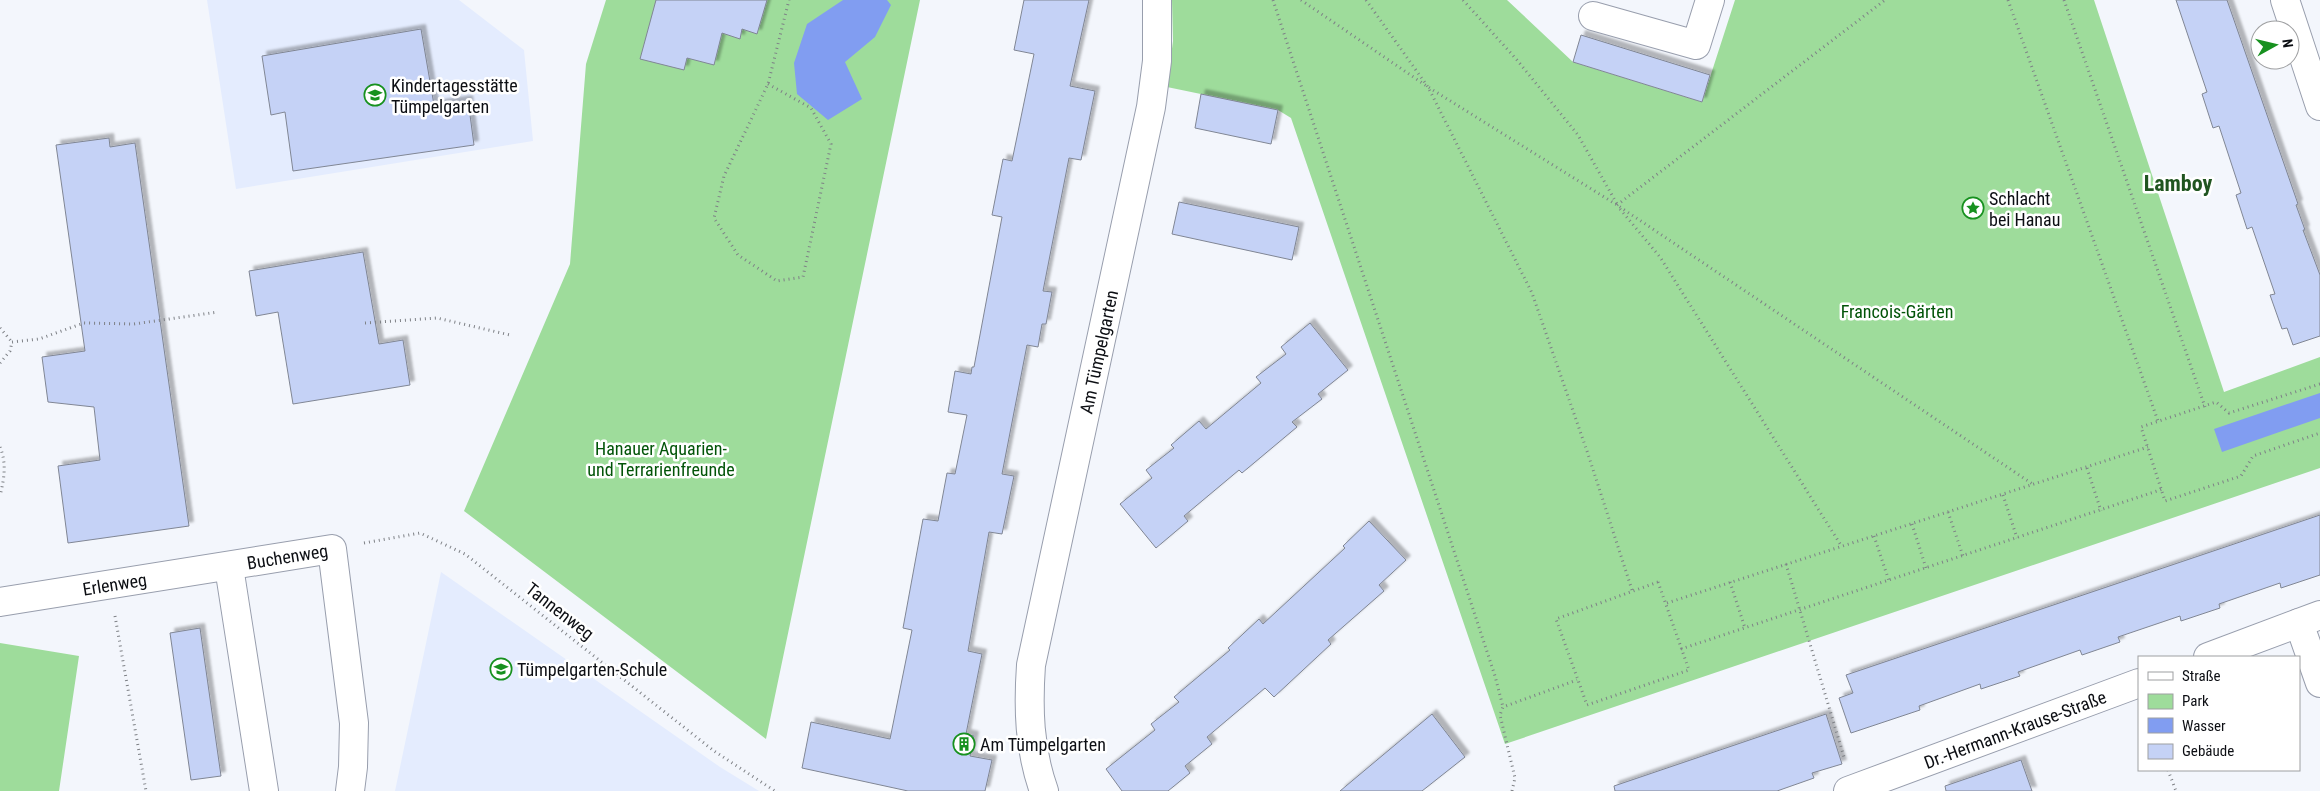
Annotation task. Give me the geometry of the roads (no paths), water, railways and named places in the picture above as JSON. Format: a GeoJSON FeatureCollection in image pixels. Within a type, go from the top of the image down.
{"type":"FeatureCollection","features":[{"type":"Feature","properties":{"kind":"street","name":"Am Tümpelgarten"},"geometry":{"type":"LineString","coordinates":[[1044,791],[1032,748],[1029,720],[1032,665],[1151,107],[1157,61],[1157,0]]}},
{"type":"Feature","properties":{"kind":"street"},"geometry":{"type":"LineString","coordinates":[[1593,16],[1696,45],[1710,0]]}},
{"type":"Feature","properties":{"kind":"street"},"geometry":{"type":"LineString","coordinates":[[2285,0],[2320,106]]}},
{"type":"Feature","properties":{"kind":"street","name":"Buchenweg"},"geometry":{"type":"LineString","coordinates":[[264,791],[228,567],[332,549],[354,723],[353,767],[350,791]]}},
{"type":"Feature","properties":{"kind":"street","name":"Erlenweg"},"geometry":{"type":"LineString","coordinates":[[0,602],[228,567]]}},
{"type":"Feature","properties":{"kind":"street"},"geometry":{"type":"LineString","coordinates":[[2211,656],[2309,619],[2320,683]]}},
{"type":"Feature","properties":{"kind":"street","name":"Dr.-Hermann-Krause-Straße"},"geometry":{"type":"LineString","coordinates":[[1851,790],[1893,784],[2138,683]]}},
{"type":"Feature","properties":{"kind":"water"},"geometry":{"type":"Polygon","coordinates":[[[843,0],[887,0],[891,5],[875,37],[845,62],[862,99],[828,120],[797,94],[794,63],[807,24],[843,0]]]}},
{"type":"Feature","properties":{"kind":"water"},"geometry":{"type":"Polygon","coordinates":[[[2320,393],[2320,418],[2222,452],[2214,429],[2320,393]]]}},
{"type":"Feature","properties":{"kind":"place","name":"Kindertagesstätte Tümpelgarten"},"geometry":{"type":"Point","coordinates":[375,95]}},
{"type":"Feature","properties":{"kind":"place","name":"Schlacht bei Hanau"},"geometry":{"type":"Point","coordinates":[1973,208]}},
{"type":"Feature","properties":{"kind":"place","name":"Tümpelgarten-Schule"},"geometry":{"type":"Point","coordinates":[501,669]}},
{"type":"Feature","properties":{"kind":"place","name":"Am Tümpelgarten"},"geometry":{"type":"Point","coordinates":[964,744]}},
{"type":"Feature","properties":{"kind":"district","name":"Lamboy"},"geometry":{"type":"Point","coordinates":[2178,183]}},
{"type":"Feature","properties":{"kind":"park label","name":"Francois-Gärten"},"geometry":{"type":"Point","coordinates":[1897,311]}},
{"type":"Feature","properties":{"kind":"park label","name":"Hanauer Aquarien- und Terrarienfreunde"},"geometry":{"type":"Point","coordinates":[661,458]}}]}
